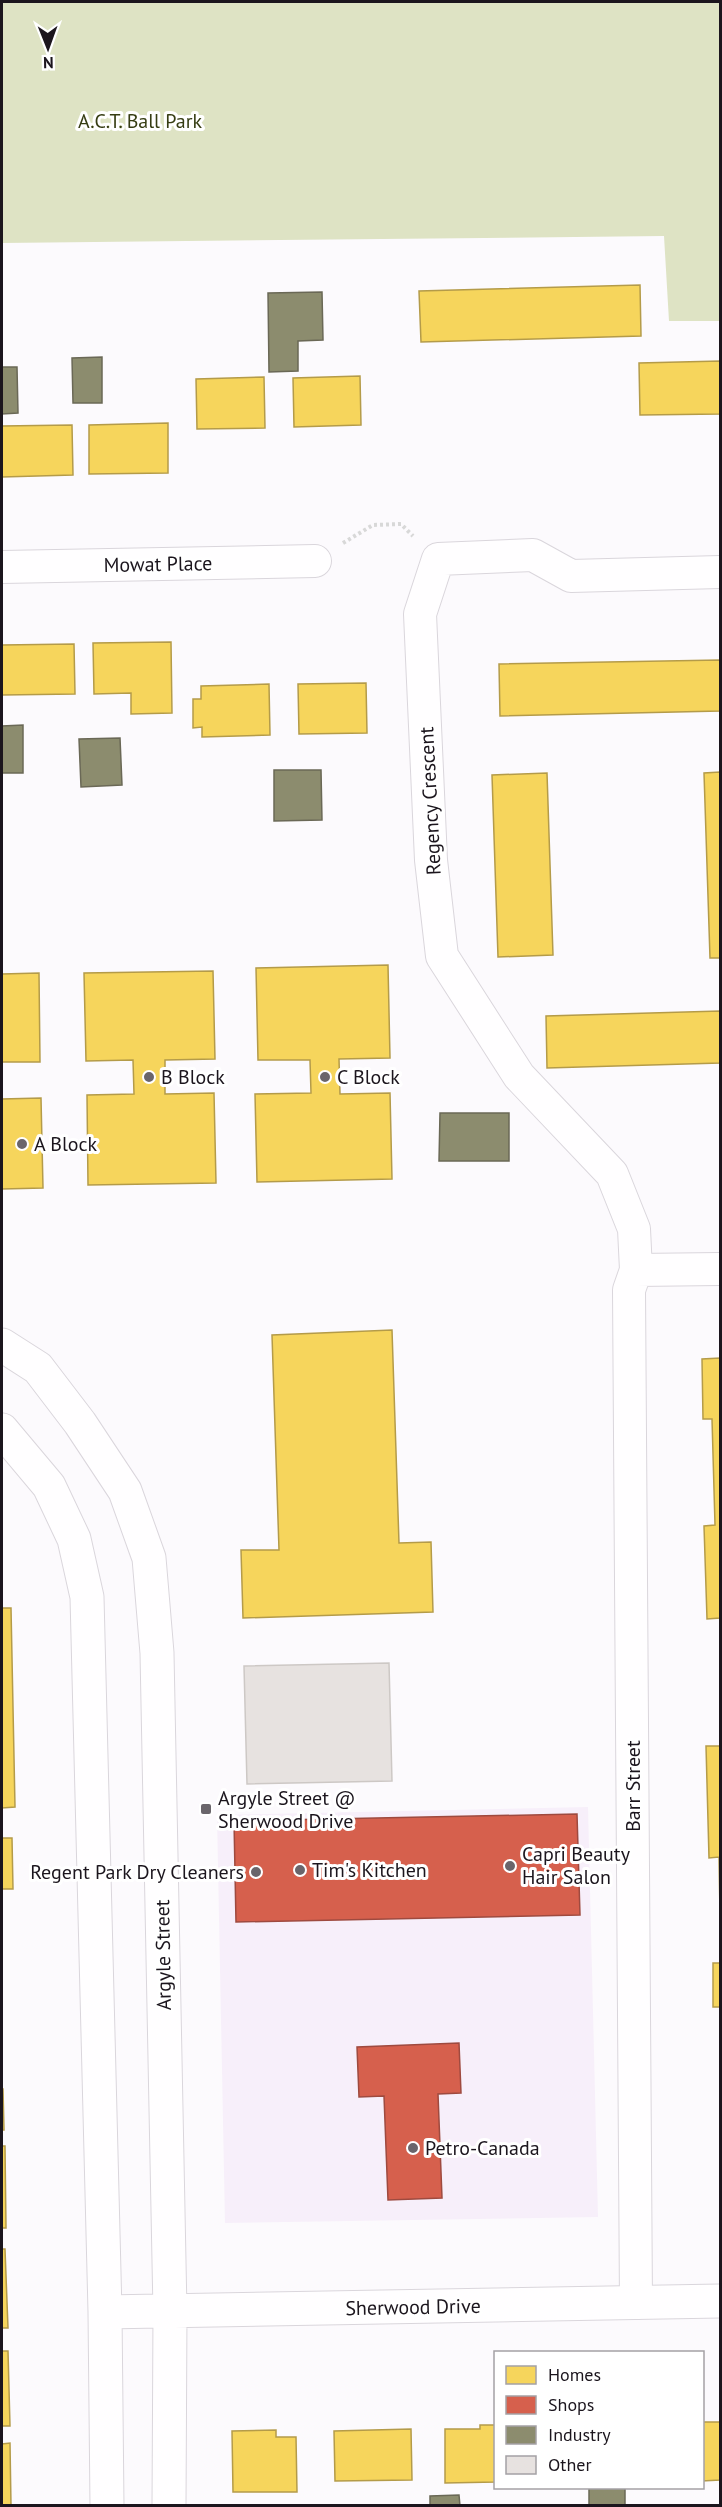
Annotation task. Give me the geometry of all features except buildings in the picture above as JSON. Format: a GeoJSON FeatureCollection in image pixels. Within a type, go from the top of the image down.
{"type":"FeatureCollection","features":[{"type":"Feature","properties":{"kind":"street"},"geometry":{"type":"LineString","coordinates":[[438,559],[532,555],[571,576],[720,572]]}},
{"type":"Feature","properties":{"kind":"street","name":"Regency Crescent"},"geometry":{"type":"LineString","coordinates":[[438,559],[420,614],[431,860],[442,956],[519,1076],[612,1174],[634,1229],[636,1270]]}},
{"type":"Feature","properties":{"kind":"street","name":"Mowat Place"},"geometry":{"type":"LineString","coordinates":[[2,567],[315,561]]}},
{"type":"Feature","properties":{"kind":"street"},"geometry":{"type":"LineString","coordinates":[[636,1270],[720,1269]]}},
{"type":"Feature","properties":{"kind":"street","name":"Barr Street"},"geometry":{"type":"LineString","coordinates":[[636,1270],[629,1290],[629,1302],[636,2303]]}},
{"type":"Feature","properties":{"kind":"street","name":"Argyle Street"},"geometry":{"type":"LineString","coordinates":[[2,1345],[38,1368],[80,1423],[125,1491],[149,1558],[157,1653],[170,2312],[169,2505]]}},
{"type":"Feature","properties":{"kind":"street"},"geometry":{"type":"LineString","coordinates":[[5,1433],[49,1486],[74,1539],[87,1597],[105,2312],[107,2505]]}},
{"type":"Feature","properties":{"kind":"street","name":"Sherwood Drive"},"geometry":{"type":"LineString","coordinates":[[105,2312],[720,2301]]}},
{"type":"Feature","properties":{"kind":"path"},"geometry":{"type":"LineString","coordinates":[[315,561],[373,525],[401,524],[438,559]]}},
{"type":"Feature","properties":{"kind":"shaded area"},"geometry":{"type":"Polygon","coordinates":[[[588,1807],[598,2217],[225,2223],[217,1815],[588,1807]]]}},
{"type":"Feature","properties":{"kind":"green space","name":"A.C.T. Ball Park"},"geometry":{"type":"Polygon","coordinates":[[[2,2],[720,2],[720,321],[669,321],[664,236],[2,243],[2,2]]]}},
{"type":"Feature","properties":{"kind":"place","name":"B Block"},"geometry":{"type":"Point","coordinates":[149,1077]}},
{"type":"Feature","properties":{"kind":"place","name":"C Block"},"geometry":{"type":"Point","coordinates":[325,1077]}},
{"type":"Feature","properties":{"kind":"place","name":"A Block"},"geometry":{"type":"Point","coordinates":[22,1144]}},
{"type":"Feature","properties":{"kind":"place","name":"Argyle Street @ Sherwood Drive"},"geometry":{"type":"Point","coordinates":[206,1809]}},
{"type":"Feature","properties":{"kind":"place","name":"Capri Beauty Hair Salon"},"geometry":{"type":"Point","coordinates":[510,1866]}},
{"type":"Feature","properties":{"kind":"place","name":"Tim's Kitchen"},"geometry":{"type":"Point","coordinates":[300,1870]}},
{"type":"Feature","properties":{"kind":"place","name":"Regent Park Dry Cleaners"},"geometry":{"type":"Point","coordinates":[256,1872]}},
{"type":"Feature","properties":{"kind":"place","name":"Petro-Canada"},"geometry":{"type":"Point","coordinates":[413,2148]}}]}
